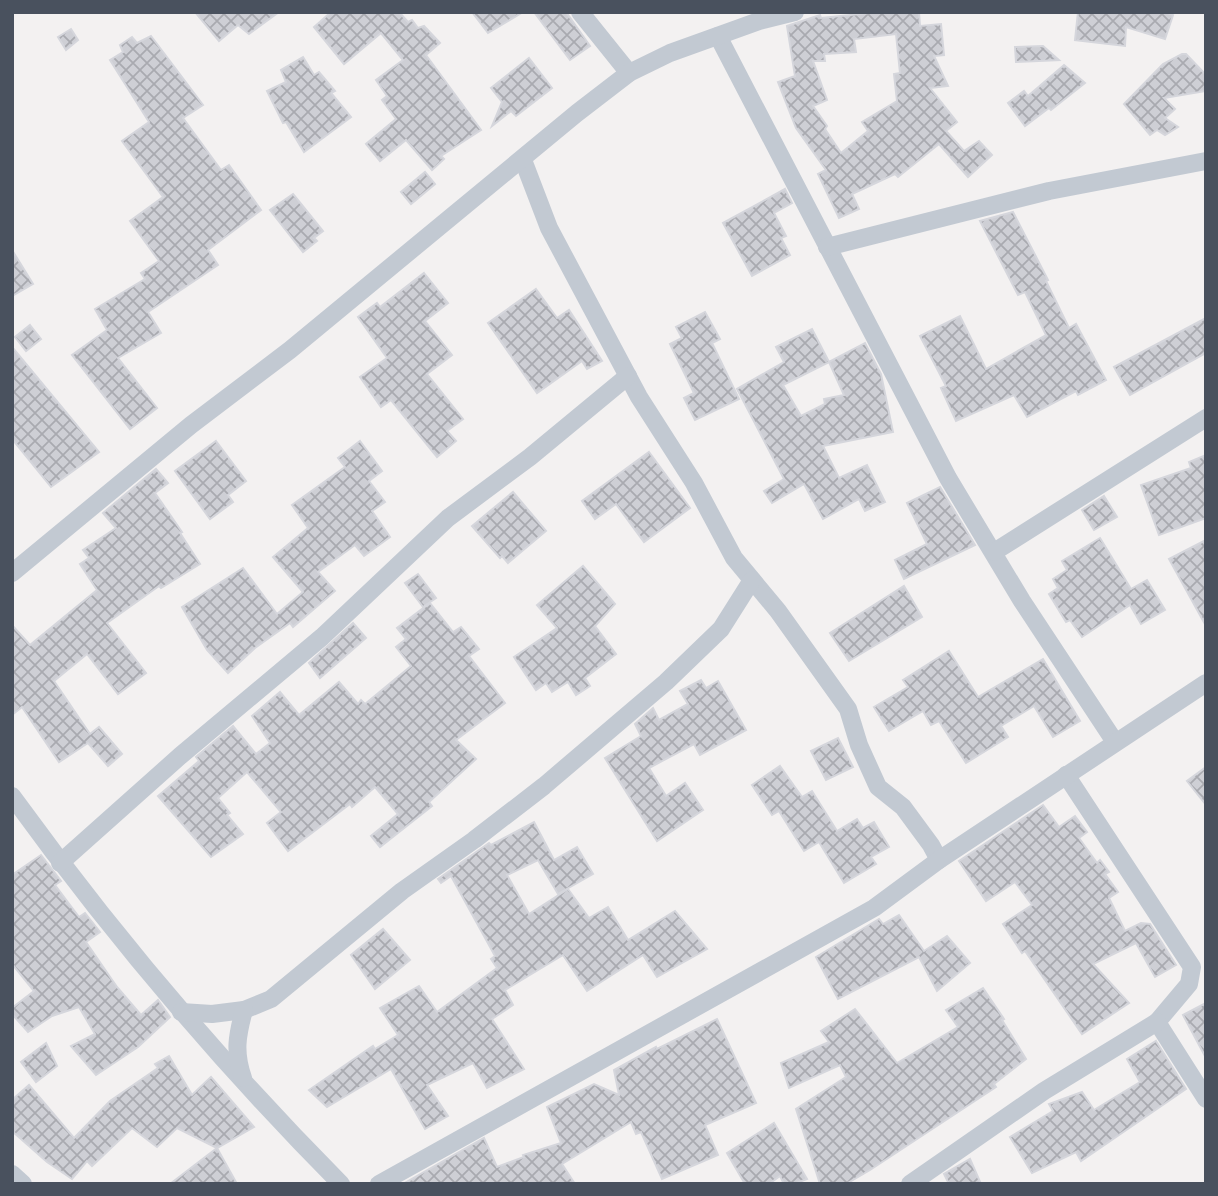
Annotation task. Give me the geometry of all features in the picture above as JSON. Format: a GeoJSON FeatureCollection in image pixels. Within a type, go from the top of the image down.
{"type":"FeatureCollection","features":[{"type":"Feature","properties":{"kind":"street"},"geometry":{"type":"LineString","coordinates":[[580,12],[629,73]]}},
{"type":"Feature","properties":{"kind":"street"},"geometry":{"type":"LineString","coordinates":[[12,573],[191,425],[290,350],[629,73],[670,53],[759,21],[795,12]]}},
{"type":"Feature","properties":{"kind":"street"},"geometry":{"type":"LineString","coordinates":[[718,36],[948,478],[1022,601],[1115,742]]}},
{"type":"Feature","properties":{"kind":"street"},"geometry":{"type":"LineString","coordinates":[[523,159],[549,228],[639,397],[694,483],[734,558],[785,621],[848,709],[859,745],[878,787],[903,807],[939,860]]}},
{"type":"Feature","properties":{"kind":"street"},"geometry":{"type":"LineString","coordinates":[[827,247],[1049,191],[1206,160]]}},
{"type":"Feature","properties":{"kind":"street"},"geometry":{"type":"LineString","coordinates":[[60,863],[180,756],[322,637],[448,518],[530,457],[628,376]]}},
{"type":"Feature","properties":{"kind":"street"},"geometry":{"type":"LineString","coordinates":[[994,552],[1206,418]]}},
{"type":"Feature","properties":{"kind":"street"},"geometry":{"type":"LineString","coordinates":[[181,1012],[212,1014],[244,1010],[271,999],[402,891],[544,786],[666,682],[721,629],[752,580]]}},
{"type":"Feature","properties":{"kind":"street"},"geometry":{"type":"LineString","coordinates":[[379,1184],[874,908],[939,860],[1206,683]]}},
{"type":"Feature","properties":{"kind":"street"},"geometry":{"type":"LineString","coordinates":[[910,1184],[1044,1091],[1157,1021],[1189,984],[1199,966],[1066,775]]}},
{"type":"Feature","properties":{"kind":"street"},"geometry":{"type":"LineString","coordinates":[[12,796],[60,863],[140,964],[246,1084],[341,1184]]}},
{"type":"Feature","properties":{"kind":"street"},"geometry":{"type":"LineString","coordinates":[[244,1010],[238,1033],[236,1059],[246,1084]]}},
{"type":"Feature","properties":{"kind":"street"},"geometry":{"type":"LineString","coordinates":[[1157,1021],[1206,1099]]}},
{"type":"Feature","properties":{"kind":"street"},"geometry":{"type":"LineString","coordinates":[[12,1174],[23,1184]]}},
{"type":"Feature","properties":{"kind":"building"},"geometry":{"type":"Polygon","coordinates":[[[195,12],[279,12],[249,34],[238,25],[219,41],[195,12]]]}},
{"type":"Feature","properties":{"kind":"building"},"geometry":{"type":"Polygon","coordinates":[[[331,12],[399,12],[408,22],[412,20],[418,28],[424,26],[440,43],[426,55],[481,130],[441,156],[444,159],[432,170],[406,140],[380,161],[366,144],[396,119],[382,100],[387,96],[376,80],[403,60],[381,33],[344,64],[314,27],[331,12]]]}},
{"type":"Feature","properties":{"kind":"building"},"geometry":{"type":"Polygon","coordinates":[[[472,12],[523,12],[488,33],[472,12]]]}},
{"type":"Feature","properties":{"kind":"building"},"geometry":{"type":"Polygon","coordinates":[[[534,12],[566,12],[590,46],[570,60],[534,12]]]}},
{"type":"Feature","properties":{"kind":"building"},"geometry":{"type":"Polygon","coordinates":[[[880,12],[919,12],[920,26],[941,24],[944,55],[934,56],[948,86],[930,88],[957,122],[946,131],[964,151],[979,141],[992,155],[968,177],[939,144],[898,177],[895,174],[852,194],[859,209],[839,218],[818,174],[826,170],[796,128],[778,82],[795,76],[787,26],[820,15],[821,18],[880,12]],[[896,34],[854,39],[856,52],[824,54],[825,61],[813,61],[827,100],[813,106],[841,153],[868,131],[862,122],[897,101],[894,74],[900,73],[896,34]]]}},
{"type":"Feature","properties":{"kind":"building"},"geometry":{"type":"Polygon","coordinates":[[[1078,12],[1165,12],[1173,15],[1165,39],[1126,27],[1125,46],[1075,40],[1078,12]]]}},
{"type":"Feature","properties":{"kind":"building"},"geometry":{"type":"Polygon","coordinates":[[[71,29],[78,40],[66,50],[58,37],[71,29]]]}},
{"type":"Feature","properties":{"kind":"building"},"geometry":{"type":"Polygon","coordinates":[[[151,36],[203,105],[183,118],[221,170],[229,165],[261,210],[208,250],[218,265],[148,312],[161,333],[118,358],[157,408],[130,429],[72,355],[107,330],[95,309],[145,279],[141,273],[159,261],[130,221],[163,197],[122,141],[149,122],[110,60],[123,52],[120,45],[132,37],[137,43],[151,36]]]}},
{"type":"Feature","properties":{"kind":"building"},"geometry":{"type":"Polygon","coordinates":[[[1043,46],[1059,60],[1016,62],[1015,47],[1043,46]]]}},
{"type":"Feature","properties":{"kind":"building"},"geometry":{"type":"Polygon","coordinates":[[[1186,54],[1206,75],[1206,91],[1164,98],[1175,109],[1165,118],[1178,127],[1165,135],[1157,130],[1150,135],[1124,104],[1163,64],[1186,54]]]}},
{"type":"Feature","properties":{"kind":"building"},"geometry":{"type":"Polygon","coordinates":[[[303,57],[314,75],[319,72],[335,91],[331,93],[351,117],[304,152],[286,122],[283,123],[267,91],[286,82],[281,70],[303,57]]]}},
{"type":"Feature","properties":{"kind":"building"},"geometry":{"type":"Polygon","coordinates":[[[529,58],[552,88],[516,116],[511,111],[492,126],[502,102],[491,88],[529,58]]]}},
{"type":"Feature","properties":{"kind":"building"},"geometry":{"type":"Polygon","coordinates":[[[1064,65],[1085,83],[1051,110],[1049,108],[1025,126],[1008,103],[1024,91],[1028,96],[1064,65]]]}},
{"type":"Feature","properties":{"kind":"building"},"geometry":{"type":"Polygon","coordinates":[[[425,172],[435,184],[411,204],[401,192],[425,172]]]}},
{"type":"Feature","properties":{"kind":"building"},"geometry":{"type":"Polygon","coordinates":[[[785,189],[792,203],[774,213],[786,236],[781,238],[790,255],[752,276],[723,223],[785,189]]]}},
{"type":"Feature","properties":{"kind":"building"},"geometry":{"type":"Polygon","coordinates":[[[293,194],[323,231],[314,238],[317,241],[303,252],[270,210],[293,194]]]}},
{"type":"Feature","properties":{"kind":"building"},"geometry":{"type":"Polygon","coordinates":[[[1013,212],[1069,328],[1076,324],[1106,380],[1078,395],[1076,391],[1027,417],[1014,395],[956,421],[941,388],[946,386],[920,336],[960,316],[986,369],[1046,335],[1025,292],[1018,295],[980,221],[1013,212]]]}},
{"type":"Feature","properties":{"kind":"building"},"geometry":{"type":"Polygon","coordinates":[[[12,250],[33,284],[12,296],[12,250]]]}},
{"type":"Feature","properties":{"kind":"building"},"geometry":{"type":"Polygon","coordinates":[[[424,273],[448,303],[425,321],[452,355],[427,374],[463,419],[447,431],[456,441],[437,457],[391,400],[381,407],[360,377],[387,358],[358,317],[377,303],[380,307],[424,273]]]}},
{"type":"Feature","properties":{"kind":"building"},"geometry":{"type":"Polygon","coordinates":[[[536,289],[557,318],[569,310],[602,361],[587,369],[582,361],[537,393],[488,323],[536,289]]]}},
{"type":"Feature","properties":{"kind":"building"},"geometry":{"type":"Polygon","coordinates":[[[705,312],[720,339],[712,343],[739,399],[695,420],[684,398],[694,393],[670,344],[682,338],[676,327],[705,312]]]}},
{"type":"Feature","properties":{"kind":"building"},"geometry":{"type":"Polygon","coordinates":[[[1206,318],[1206,353],[1130,395],[1114,367],[1206,318]]]}},
{"type":"Feature","properties":{"kind":"building"},"geometry":{"type":"Polygon","coordinates":[[[30,325],[41,339],[26,351],[15,337],[30,325]]]}},
{"type":"Feature","properties":{"kind":"building"},"geometry":{"type":"Polygon","coordinates":[[[812,329],[829,362],[865,343],[881,374],[893,432],[823,446],[839,478],[867,465],[885,502],[865,511],[859,499],[823,519],[804,484],[772,503],[764,491],[784,479],[737,389],[784,362],[776,347],[812,329]],[[829,362],[783,385],[801,416],[825,404],[824,399],[844,395],[829,362]]]}},
{"type":"Feature","properties":{"kind":"building"},"geometry":{"type":"Polygon","coordinates":[[[12,347],[99,452],[51,487],[12,439],[12,347]]]}},
{"type":"Feature","properties":{"kind":"building"},"geometry":{"type":"Polygon","coordinates":[[[216,441],[246,481],[228,495],[233,502],[210,519],[175,471],[216,441]]]}},
{"type":"Feature","properties":{"kind":"building"},"geometry":{"type":"Polygon","coordinates":[[[360,441],[382,471],[369,481],[385,502],[372,511],[390,537],[364,556],[355,545],[318,572],[335,591],[293,627],[290,623],[255,648],[228,673],[207,650],[182,607],[243,568],[277,614],[303,592],[273,557],[308,528],[292,505],[345,467],[338,458],[360,441]]]}},
{"type":"Feature","properties":{"kind":"building"},"geometry":{"type":"Polygon","coordinates":[[[649,452],[690,508],[644,542],[616,504],[595,519],[582,501],[649,452]]]}},
{"type":"Feature","properties":{"kind":"building"},"geometry":{"type":"Polygon","coordinates":[[[1206,455],[1206,518],[1159,535],[1141,485],[1191,468],[1189,462],[1206,455]]]}},
{"type":"Feature","properties":{"kind":"building"},"geometry":{"type":"Polygon","coordinates":[[[156,469],[168,483],[155,493],[200,564],[161,588],[159,586],[107,623],[146,673],[118,694],[87,654],[54,681],[90,734],[99,727],[122,754],[108,766],[88,743],[59,762],[22,707],[12,715],[12,625],[30,645],[97,590],[80,564],[89,558],[83,550],[116,528],[103,513],[156,469]]]}},
{"type":"Feature","properties":{"kind":"building"},"geometry":{"type":"Polygon","coordinates":[[[940,487],[975,545],[904,579],[895,560],[927,544],[907,503],[940,487]]]}},
{"type":"Feature","properties":{"kind":"building"},"geometry":{"type":"Polygon","coordinates":[[[513,492],[546,531],[508,563],[502,556],[500,558],[472,526],[513,492]]]}},
{"type":"Feature","properties":{"kind":"building"},"geometry":{"type":"Polygon","coordinates":[[[1104,496],[1117,517],[1094,530],[1082,510],[1104,496]]]}},
{"type":"Feature","properties":{"kind":"building"},"geometry":{"type":"Polygon","coordinates":[[[1100,538],[1131,589],[1147,580],[1165,610],[1141,624],[1130,605],[1082,637],[1070,620],[1066,622],[1049,594],[1058,588],[1053,579],[1067,570],[1062,561],[1100,538]]]}},
{"type":"Feature","properties":{"kind":"building"},"geometry":{"type":"Polygon","coordinates":[[[1206,540],[1206,626],[1169,559],[1206,540]]]}},
{"type":"Feature","properties":{"kind":"building"},"geometry":{"type":"Polygon","coordinates":[[[583,566],[615,604],[595,626],[616,654],[585,678],[590,686],[576,695],[568,682],[552,692],[546,683],[536,690],[514,657],[557,628],[537,605],[583,566]]]}},
{"type":"Feature","properties":{"kind":"building"},"geometry":{"type":"Polygon","coordinates":[[[418,574],[436,598],[423,607],[405,583],[418,574]]]}},
{"type":"Feature","properties":{"kind":"building"},"geometry":{"type":"Polygon","coordinates":[[[904,586],[922,617],[849,661],[830,633],[904,586]]]}},
{"type":"Feature","properties":{"kind":"building"},"geometry":{"type":"Polygon","coordinates":[[[430,603],[453,632],[461,627],[479,649],[469,656],[505,703],[456,740],[476,759],[429,802],[432,806],[380,847],[371,836],[398,814],[375,787],[352,807],[350,804],[288,851],[267,823],[281,812],[247,772],[218,798],[230,813],[227,815],[243,834],[211,857],[158,796],[199,761],[196,757],[233,726],[256,754],[270,743],[252,716],[280,692],[299,715],[339,682],[358,704],[361,700],[365,704],[411,666],[396,647],[406,639],[397,628],[430,603]]]}},
{"type":"Feature","properties":{"kind":"building"},"geometry":{"type":"Polygon","coordinates":[[[353,623],[366,638],[320,678],[309,663],[353,623]]]}},
{"type":"Feature","properties":{"kind":"building"},"geometry":{"type":"Polygon","coordinates":[[[949,651],[978,697],[1043,659],[1080,721],[1053,737],[1034,706],[1001,726],[1008,737],[966,763],[939,721],[931,725],[923,711],[889,731],[874,707],[908,687],[903,680],[949,651]]]}},
{"type":"Feature","properties":{"kind":"building"},"geometry":{"type":"Polygon","coordinates":[[[701,680],[706,688],[718,681],[746,730],[700,755],[694,744],[649,768],[666,796],[685,783],[703,810],[657,841],[605,758],[641,736],[635,724],[653,708],[659,720],[688,704],[680,691],[701,680]]]}},
{"type":"Feature","properties":{"kind":"building"},"geometry":{"type":"Polygon","coordinates":[[[838,738],[853,767],[826,780],[811,751],[838,738]]]}},
{"type":"Feature","properties":{"kind":"building"},"geometry":{"type":"Polygon","coordinates":[[[780,766],[802,797],[812,791],[837,831],[857,819],[863,828],[874,822],[889,847],[871,857],[876,864],[844,883],[819,842],[804,851],[779,811],[772,815],[752,785],[780,766]]]}},
{"type":"Feature","properties":{"kind":"building"},"geometry":{"type":"Polygon","coordinates":[[[1206,767],[1206,805],[1187,781],[1206,767]]]}},
{"type":"Feature","properties":{"kind":"building"},"geometry":{"type":"Polygon","coordinates":[[[1043,805],[1059,827],[1075,816],[1087,832],[1079,838],[1097,863],[1100,860],[1109,872],[1105,874],[1118,892],[1109,898],[1125,931],[1141,923],[1150,924],[1176,965],[1155,977],[1136,943],[1093,964],[1129,1003],[1082,1034],[1025,951],[1022,953],[1003,924],[1032,905],[1015,882],[986,901],[959,861],[1043,805]]]}},
{"type":"Feature","properties":{"kind":"building"},"geometry":{"type":"Polygon","coordinates":[[[534,822],[554,860],[577,847],[593,874],[558,894],[538,860],[507,875],[529,914],[568,889],[589,918],[608,907],[628,940],[675,911],[707,949],[657,977],[643,955],[587,991],[563,955],[505,990],[513,1005],[492,1019],[524,1069],[487,1088],[473,1063],[427,1085],[448,1116],[425,1129],[391,1069],[327,1107],[309,1090],[373,1046],[375,1049],[398,1035],[380,1008],[419,986],[437,1012],[497,968],[491,959],[495,956],[451,876],[441,883],[438,879],[489,843],[491,845],[534,822]]]}},
{"type":"Feature","properties":{"kind":"building"},"geometry":{"type":"Polygon","coordinates":[[[41,855],[61,881],[55,885],[79,917],[85,913],[100,932],[86,942],[117,987],[141,1015],[158,1000],[170,1017],[138,1047],[96,1075],[71,1046],[95,1034],[79,1007],[52,1016],[28,1032],[12,1014],[12,1008],[34,991],[12,964],[12,875],[41,855]]]}},
{"type":"Feature","properties":{"kind":"building"},"geometry":{"type":"Polygon","coordinates":[[[899,915],[924,951],[947,936],[970,963],[937,991],[919,957],[838,999],[816,957],[879,919],[883,924],[899,915]]]}},
{"type":"Feature","properties":{"kind":"building"},"geometry":{"type":"Polygon","coordinates":[[[383,929],[410,960],[375,989],[351,955],[383,929]]]}},
{"type":"Feature","properties":{"kind":"building"},"geometry":{"type":"Polygon","coordinates":[[[983,988],[1026,1059],[994,1084],[996,1087],[870,1170],[846,1184],[820,1184],[796,1109],[846,1077],[840,1065],[789,1088],[781,1063],[829,1042],[821,1031],[855,1009],[897,1063],[958,1027],[946,1010],[983,988]]]}},
{"type":"Feature","properties":{"kind":"building"},"geometry":{"type":"Polygon","coordinates":[[[1206,1003],[1206,1058],[1183,1015],[1206,1003]]]}},
{"type":"Feature","properties":{"kind":"building"},"geometry":{"type":"Polygon","coordinates":[[[717,1019],[756,1103],[705,1125],[718,1155],[662,1179],[641,1132],[636,1134],[631,1122],[562,1164],[575,1184],[403,1184],[484,1138],[497,1167],[524,1157],[523,1155],[561,1143],[547,1107],[594,1084],[619,1095],[614,1070],[717,1019]]]}},
{"type":"Feature","properties":{"kind":"building"},"geometry":{"type":"Polygon","coordinates":[[[1156,1041],[1186,1089],[1081,1161],[1076,1152],[1032,1173],[1010,1137],[1053,1111],[1049,1104],[1082,1092],[1094,1110],[1140,1082],[1127,1059],[1156,1041]]]}},
{"type":"Feature","properties":{"kind":"building"},"geometry":{"type":"Polygon","coordinates":[[[46,1043],[57,1066],[36,1082],[21,1062],[46,1043]]]}},
{"type":"Feature","properties":{"kind":"building"},"geometry":{"type":"Polygon","coordinates":[[[169,1056],[192,1095],[211,1077],[254,1127],[217,1148],[177,1128],[157,1147],[132,1128],[92,1166],[87,1161],[72,1179],[47,1162],[12,1131],[12,1100],[29,1085],[74,1138],[110,1101],[158,1068],[155,1064],[169,1056]]]}},
{"type":"Feature","properties":{"kind":"building"},"geometry":{"type":"Polygon","coordinates":[[[774,1123],[807,1179],[794,1184],[784,1184],[780,1176],[769,1184],[745,1184],[727,1153],[774,1123]]]}},
{"type":"Feature","properties":{"kind":"building"},"geometry":{"type":"Polygon","coordinates":[[[217,1148],[237,1184],[170,1184],[217,1148]]]}},
{"type":"Feature","properties":{"kind":"building"},"geometry":{"type":"Polygon","coordinates":[[[970,1159],[981,1184],[949,1184],[944,1174],[970,1159]]]}}]}
